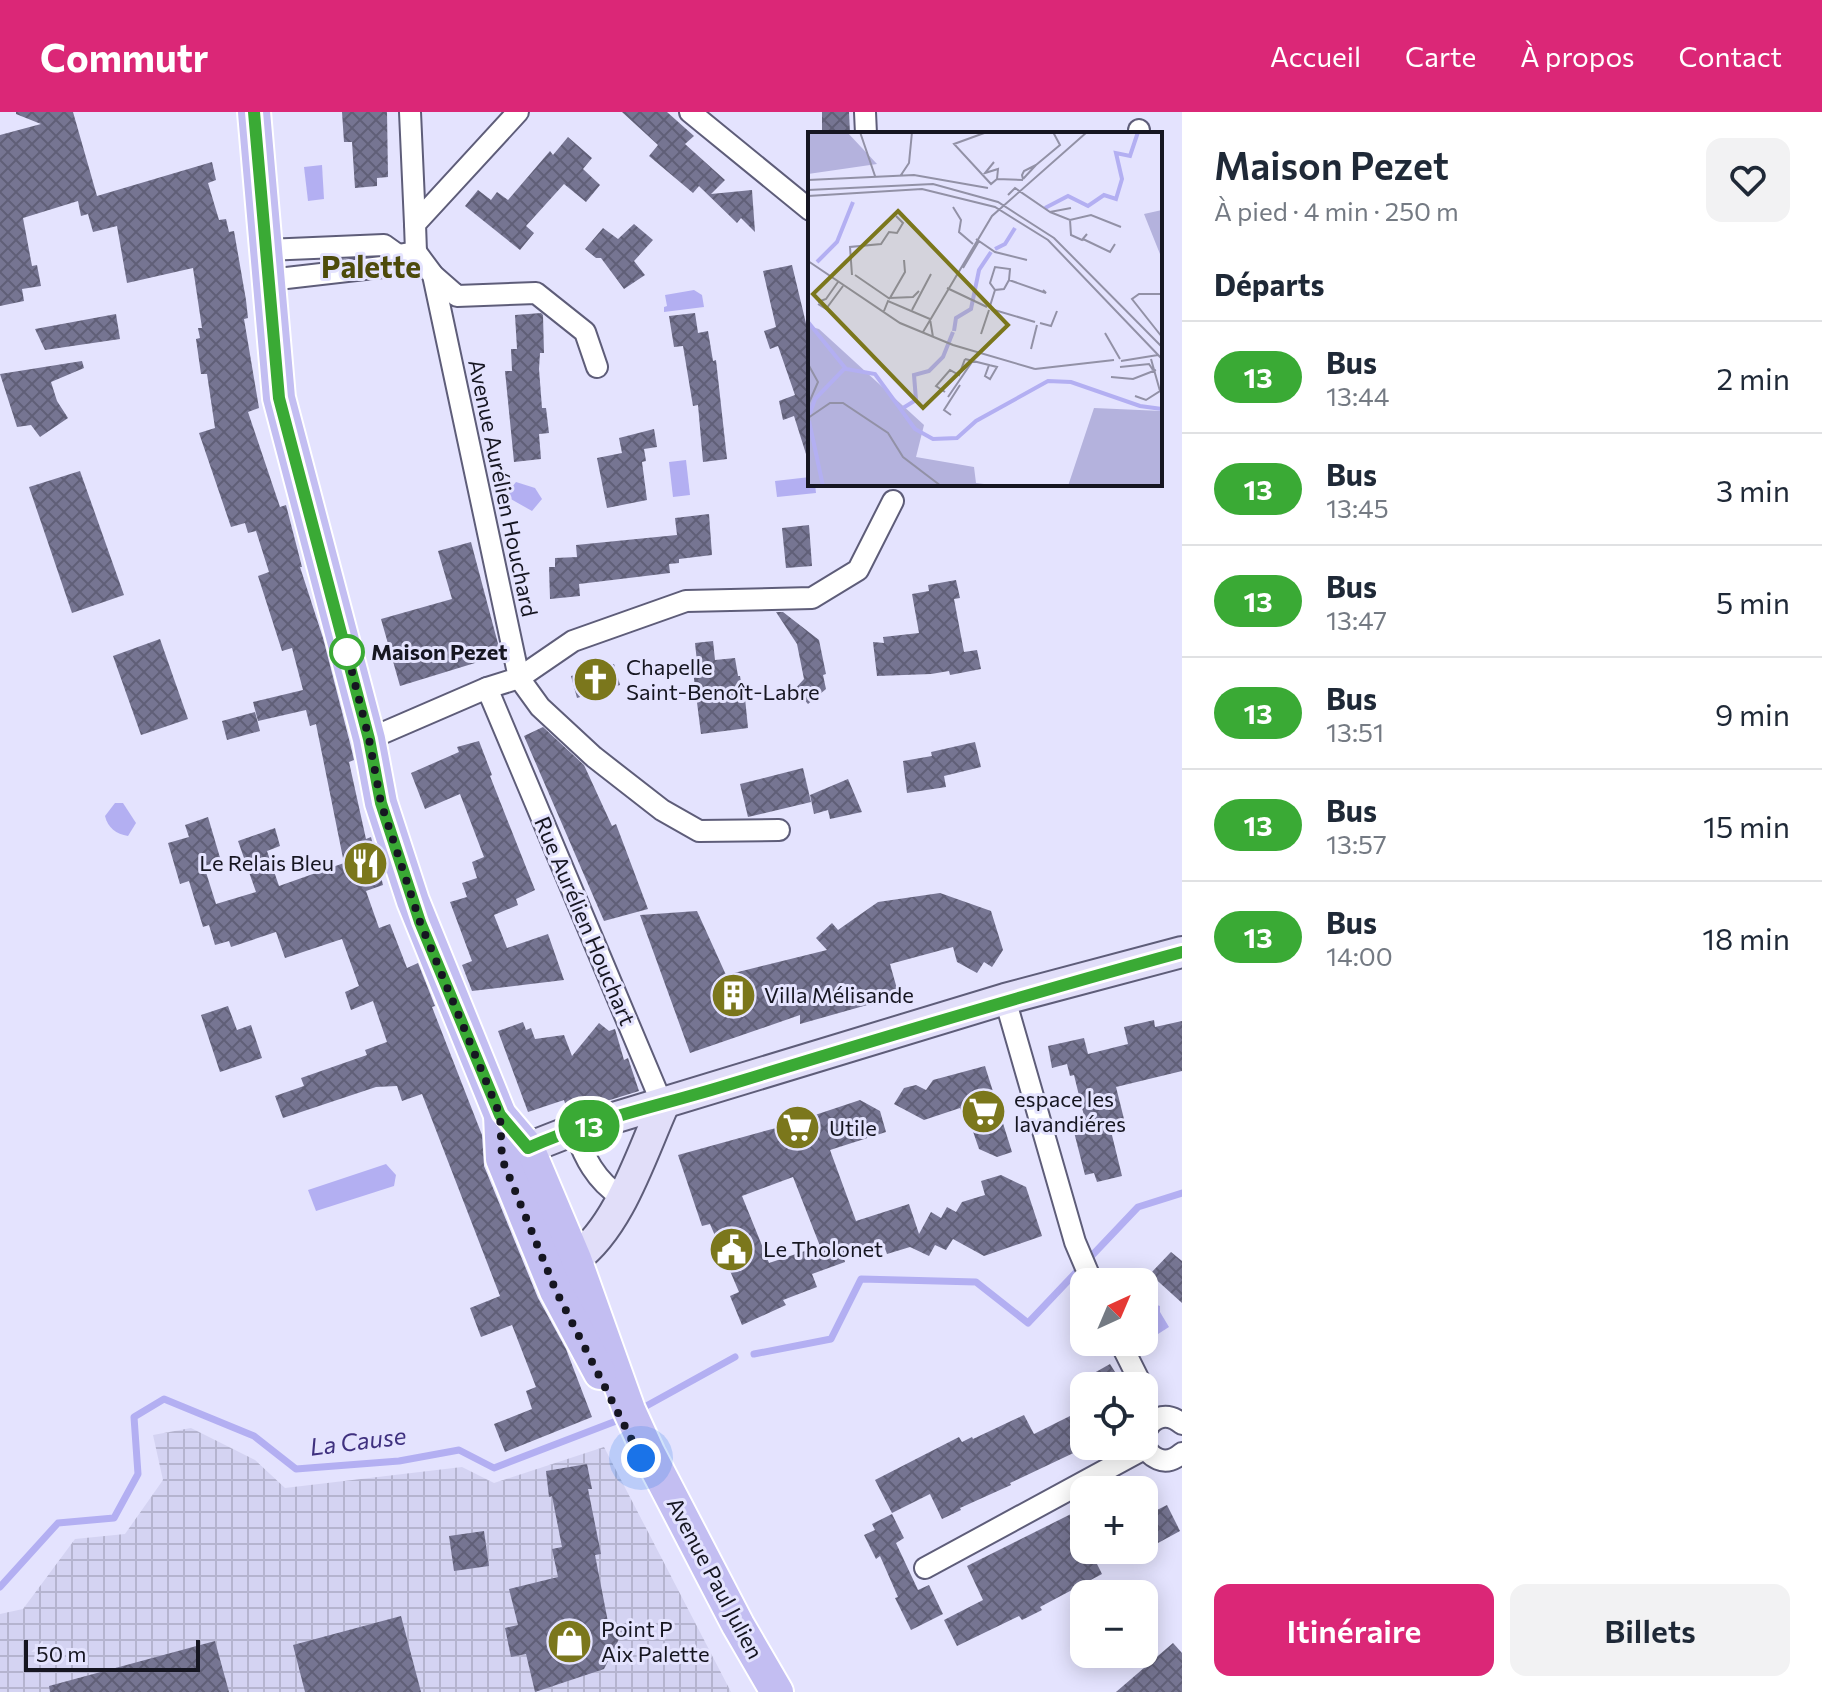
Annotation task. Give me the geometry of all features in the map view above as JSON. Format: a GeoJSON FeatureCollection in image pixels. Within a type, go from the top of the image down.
{"type":"FeatureCollection","features":[{"type":"Feature","properties":{"kind":"main road","name":"Avenue Paul Julien"},"geometry":{"type":"LineString","coordinates":[[254,112],[279,398],[369,739],[381,803],[420,922],[500,1115],[556,1291],[625,1412],[729,1631],[765,1692]]}},
{"type":"Feature","properties":{"kind":"main road","name":"Avenue Paul Julien"},"geometry":{"type":"LineString","coordinates":[[513,1162],[575,1259],[625,1412]]}},
{"type":"Feature","properties":{"kind":"main road","name":"Avenue Paul Julien"},"geometry":{"type":"LineString","coordinates":[[645,1456],[777,1692]]}},
{"type":"Feature","properties":{"kind":"street"},"geometry":{"type":"LineString","coordinates":[[268,265],[391,266],[407,253],[415,224],[410,112]]}},
{"type":"Feature","properties":{"kind":"street"},"geometry":{"type":"LineString","coordinates":[[415,224],[518,112]]}},
{"type":"Feature","properties":{"kind":"street"},"geometry":{"type":"LineString","coordinates":[[690,112],[808,208]]}},
{"type":"Feature","properties":{"kind":"street"},"geometry":{"type":"LineString","coordinates":[[865,112],[866,132]]}},
{"type":"Feature","properties":{"kind":"street"},"geometry":{"type":"LineString","coordinates":[[268,265],[384,245],[407,253],[457,296],[536,293],[585,332],[597,367]]}},
{"type":"Feature","properties":{"kind":"street","name":"Avenue Aurélien Houchard"},"geometry":{"type":"LineString","coordinates":[[433,275],[519,678]]}},
{"type":"Feature","properties":{"kind":"street"},"geometry":{"type":"LineString","coordinates":[[369,739],[487,688],[519,678],[573,641],[686,601],[812,598],[858,570],[893,501]]}},
{"type":"Feature","properties":{"kind":"street"},"geometry":{"type":"LineString","coordinates":[[519,678],[540,707],[594,757],[662,810],[699,831],[779,830]]}},
{"type":"Feature","properties":{"kind":"street","name":"Rue Aurélien Houchart"},"geometry":{"type":"LineString","coordinates":[[487,688],[663,1106]]}},
{"type":"Feature","properties":{"kind":"street"},"geometry":{"type":"LineString","coordinates":[[513,1162],[574,1130],[663,1106],[1005,999],[1182,952]]}},
{"type":"Feature","properties":{"kind":"street"},"geometry":{"type":"LineString","coordinates":[[1005,999],[1075,1242],[1086,1268]]}},
{"type":"Feature","properties":{"kind":"street"},"geometry":{"type":"LineString","coordinates":[[575,1259],[593,1246],[621,1197],[663,1106]]}},
{"type":"Feature","properties":{"kind":"street"},"geometry":{"type":"LineString","coordinates":[[574,1130],[588,1165],[608,1188],[621,1197]]}},
{"type":"Feature","properties":{"kind":"street"},"geometry":{"type":"LineString","coordinates":[[1158,1418],[1171,1417],[1182,1424]]}},
{"type":"Feature","properties":{"kind":"street"},"geometry":{"type":"LineString","coordinates":[[1158,1458],[1180,1461]]}},
{"type":"Feature","properties":{"kind":"street"},"geometry":{"type":"LineString","coordinates":[[925,1568],[1124,1460]]}},
{"type":"Feature","properties":{"kind":"shaded area"},"geometry":{"type":"Polygon","coordinates":[[[322,165],[324,199],[308,201],[304,167],[322,165]]]}},
{"type":"Feature","properties":{"kind":"shaded area"},"geometry":{"type":"Polygon","coordinates":[[[694,290],[702,295],[704,307],[664,312],[667,306],[665,295],[694,290]]]}},
{"type":"Feature","properties":{"kind":"shaded area"},"geometry":{"type":"Polygon","coordinates":[[[686,460],[690,495],[673,497],[669,462],[686,460]]]}},
{"type":"Feature","properties":{"kind":"shaded area"},"geometry":{"type":"Polygon","coordinates":[[[808,477],[808,486],[815,486],[816,493],[777,497],[775,481],[808,477]]]}},
{"type":"Feature","properties":{"kind":"shaded area"},"geometry":{"type":"Polygon","coordinates":[[[516,482],[535,488],[542,499],[532,511],[509,498],[507,493],[516,482]]]}},
{"type":"Feature","properties":{"kind":"shaded area"},"geometry":{"type":"Polygon","coordinates":[[[115,803],[123,803],[136,823],[128,836],[113,830],[106,820],[105,816],[115,803]]]}},
{"type":"Feature","properties":{"kind":"shaded area"},"geometry":{"type":"Polygon","coordinates":[[[386,1164],[396,1175],[394,1186],[316,1211],[308,1190],[386,1164]]]}},
{"type":"Feature","properties":{"kind":"shaded area"},"geometry":{"type":"Polygon","coordinates":[[[1158,1305],[1160,1306],[1169,1327],[1158,1334],[1158,1305]]]}},
{"type":"Feature","properties":{"kind":"shaded area"},"geometry":{"type":"Polygon","coordinates":[[[191,1428],[255,1460],[285,1488],[462,1467],[494,1483],[604,1447],[731,1692],[0,1692],[0,1614],[23,1609],[75,1539],[125,1534],[163,1480],[153,1435],[191,1428]]]}},
{"type":"Feature","properties":{"kind":"building"},"geometry":{"type":"Polygon","coordinates":[[[16,112],[73,112],[97,196],[212,162],[216,180],[208,183],[219,220],[226,219],[229,232],[234,231],[246,300],[248,318],[244,319],[259,408],[248,412],[280,507],[286,505],[300,567],[323,638],[350,743],[354,760],[349,762],[366,839],[371,837],[383,885],[366,891],[379,928],[390,924],[407,968],[418,963],[482,1135],[484,1166],[538,1298],[566,1349],[592,1417],[505,1452],[494,1424],[532,1409],[526,1391],[536,1387],[512,1325],[481,1337],[470,1308],[500,1296],[422,1094],[402,1101],[397,1086],[376,1087],[283,1118],[275,1096],[304,1086],[301,1078],[367,1055],[365,1050],[387,1042],[373,1001],[351,1010],[345,992],[359,986],[342,939],[285,958],[276,932],[231,947],[229,941],[215,945],[209,925],[203,927],[189,881],[180,884],[168,843],[189,837],[185,825],[208,817],[221,861],[204,866],[216,904],[256,892],[238,841],[275,828],[280,846],[267,851],[279,886],[344,863],[316,724],[310,726],[306,710],[258,721],[253,702],[303,690],[292,648],[282,651],[258,576],[269,572],[256,531],[248,533],[245,523],[231,527],[199,433],[215,428],[207,374],[201,374],[196,339],[200,338],[198,328],[202,328],[193,268],[127,283],[117,226],[93,232],[88,214],[81,216],[78,201],[23,218],[32,266],[37,265],[41,286],[22,289],[24,301],[0,306],[0,135],[41,124],[16,112]]]}},
{"type":"Feature","properties":{"kind":"building"},"geometry":{"type":"Polygon","coordinates":[[[342,112],[387,112],[388,177],[377,178],[377,186],[355,188],[352,142],[344,142],[342,112]]]}},
{"type":"Feature","properties":{"kind":"building"},"geometry":{"type":"Polygon","coordinates":[[[622,112],[667,112],[694,136],[685,144],[725,180],[711,194],[752,190],[755,232],[741,218],[737,223],[699,186],[693,193],[649,156],[658,145],[622,112]]]}},
{"type":"Feature","properties":{"kind":"building"},"geometry":{"type":"Polygon","coordinates":[[[822,112],[849,112],[850,132],[822,132],[822,112]]]}},
{"type":"Feature","properties":{"kind":"building"},"geometry":{"type":"Polygon","coordinates":[[[568,137],[592,158],[583,169],[600,185],[586,202],[564,184],[526,226],[534,233],[520,250],[465,206],[478,190],[491,200],[497,192],[508,200],[550,151],[553,155],[568,137]]]}},
{"type":"Feature","properties":{"kind":"building"},"geometry":{"type":"Polygon","coordinates":[[[634,224],[653,240],[634,261],[645,275],[624,289],[601,258],[596,258],[585,249],[603,228],[618,239],[634,224]]]}},
{"type":"Feature","properties":{"kind":"building"},"geometry":{"type":"Polygon","coordinates":[[[792,265],[808,332],[806,454],[794,416],[783,420],[779,401],[795,395],[778,346],[770,349],[764,331],[776,327],[763,271],[792,265]]]}},
{"type":"Feature","properties":{"kind":"building"},"geometry":{"type":"Polygon","coordinates":[[[541,313],[544,353],[540,353],[539,369],[542,408],[546,408],[549,433],[539,434],[541,459],[514,462],[505,371],[512,371],[511,349],[517,349],[515,315],[541,313]]]}},
{"type":"Feature","properties":{"kind":"building"},"geometry":{"type":"Polygon","coordinates":[[[695,313],[698,333],[708,331],[713,361],[716,360],[727,459],[703,462],[698,405],[693,406],[683,346],[674,347],[669,316],[695,313]]]}},
{"type":"Feature","properties":{"kind":"building"},"geometry":{"type":"Polygon","coordinates":[[[116,314],[120,339],[45,350],[35,329],[116,314]]]}},
{"type":"Feature","properties":{"kind":"building"},"geometry":{"type":"Polygon","coordinates":[[[82,361],[84,368],[51,382],[57,401],[68,418],[40,437],[31,425],[17,427],[0,374],[82,361]]]}},
{"type":"Feature","properties":{"kind":"building"},"geometry":{"type":"Polygon","coordinates":[[[654,429],[657,447],[644,449],[646,461],[642,462],[647,500],[607,508],[597,458],[622,453],[619,438],[654,429]]]}},
{"type":"Feature","properties":{"kind":"building"},"geometry":{"type":"Polygon","coordinates":[[[80,471],[124,595],[72,613],[29,487],[80,471]]]}},
{"type":"Feature","properties":{"kind":"building"},"geometry":{"type":"Polygon","coordinates":[[[709,514],[712,555],[679,559],[679,563],[669,564],[670,573],[579,584],[580,596],[550,599],[549,567],[555,567],[555,558],[577,557],[576,545],[677,535],[675,518],[709,514]]]}},
{"type":"Feature","properties":{"kind":"building"},"geometry":{"type":"Polygon","coordinates":[[[809,525],[812,566],[786,568],[782,528],[809,525]]]}},
{"type":"Feature","properties":{"kind":"building"},"geometry":{"type":"Polygon","coordinates":[[[471,542],[501,655],[400,686],[381,619],[452,599],[438,551],[471,542]]]}},
{"type":"Feature","properties":{"kind":"building"},"geometry":{"type":"Polygon","coordinates":[[[956,580],[960,598],[954,599],[964,652],[977,650],[981,669],[950,675],[949,671],[877,676],[873,642],[884,643],[883,637],[919,633],[912,594],[929,591],[928,585],[956,580]]]}},
{"type":"Feature","properties":{"kind":"building"},"geometry":{"type":"Polygon","coordinates":[[[776,612],[783,612],[819,640],[826,689],[808,704],[795,689],[804,679],[797,644],[776,612]]]}},
{"type":"Feature","properties":{"kind":"building"},"geometry":{"type":"Polygon","coordinates":[[[160,639],[188,719],[141,735],[113,656],[160,639]]]}},
{"type":"Feature","properties":{"kind":"building"},"geometry":{"type":"Polygon","coordinates":[[[713,641],[715,660],[735,658],[744,688],[748,728],[701,734],[692,663],[697,662],[695,643],[713,641]]]}},
{"type":"Feature","properties":{"kind":"building","name":"Chapelle Saint-Benoît-Labre"},"geometry":{"type":"Polygon","coordinates":[[[614,664],[620,685],[577,698],[571,676],[614,664]]]}},
{"type":"Feature","properties":{"kind":"building"},"geometry":{"type":"Polygon","coordinates":[[[255,712],[260,731],[227,740],[222,721],[255,712]]]}},
{"type":"Feature","properties":{"kind":"building"},"geometry":{"type":"Polygon","coordinates":[[[543,727],[584,765],[612,826],[616,824],[648,909],[604,921],[524,736],[543,727]]]}},
{"type":"Feature","properties":{"kind":"building"},"geometry":{"type":"Polygon","coordinates":[[[479,741],[535,890],[516,899],[518,905],[494,915],[507,948],[548,934],[564,980],[472,991],[462,965],[472,961],[450,902],[467,897],[462,883],[477,878],[472,862],[484,857],[460,794],[425,809],[411,773],[459,752],[457,747],[479,741]]]}},
{"type":"Feature","properties":{"kind":"building"},"geometry":{"type":"Polygon","coordinates":[[[975,742],[981,767],[944,776],[946,787],[907,793],[903,761],[932,756],[931,752],[975,742]]]}},
{"type":"Feature","properties":{"kind":"building"},"geometry":{"type":"Polygon","coordinates":[[[803,768],[811,802],[748,817],[740,784],[803,768]]]}},
{"type":"Feature","properties":{"kind":"building"},"geometry":{"type":"Polygon","coordinates":[[[848,779],[862,812],[830,819],[828,810],[814,814],[810,795],[848,779]]]}},
{"type":"Feature","properties":{"kind":"building"},"geometry":{"type":"Polygon","coordinates":[[[940,893],[991,911],[1003,950],[992,967],[984,962],[977,973],[957,962],[953,947],[890,964],[899,996],[800,1024],[800,1015],[690,1053],[640,915],[697,911],[726,975],[827,950],[816,938],[832,923],[838,930],[878,902],[940,893]]]}},
{"type":"Feature","properties":{"kind":"building"},"geometry":{"type":"Polygon","coordinates":[[[228,1006],[237,1030],[251,1025],[262,1058],[220,1072],[201,1015],[228,1006]]]}},
{"type":"Feature","properties":{"kind":"building"},"geometry":{"type":"Polygon","coordinates":[[[1154,1020],[1155,1027],[1182,1021],[1182,1071],[1116,1087],[1124,1119],[1109,1123],[1122,1176],[1097,1182],[1094,1173],[1085,1175],[1074,1132],[1087,1128],[1074,1075],[1070,1076],[1067,1064],[1052,1068],[1048,1046],[1084,1038],[1088,1054],[1128,1044],[1124,1027],[1154,1020]]]}},
{"type":"Feature","properties":{"kind":"building"},"geometry":{"type":"Polygon","coordinates":[[[523,1022],[526,1030],[531,1028],[535,1039],[564,1035],[572,1056],[599,1023],[609,1031],[615,1029],[624,1060],[628,1058],[639,1091],[568,1113],[564,1100],[528,1112],[498,1031],[523,1022]]]}},
{"type":"Feature","properties":{"kind":"building","name":"espace les lavandiéres"},"geometry":{"type":"Polygon","coordinates":[[[985,1066],[1012,1152],[997,1157],[979,1149],[966,1111],[962,1112],[960,1108],[924,1120],[894,1104],[904,1088],[916,1085],[926,1090],[933,1080],[985,1066]]]}},
{"type":"Feature","properties":{"kind":"building"},"geometry":{"type":"Polygon","coordinates":[[[860,1100],[880,1111],[886,1132],[830,1150],[856,1221],[909,1204],[919,1234],[931,1212],[941,1218],[947,1207],[956,1212],[962,1202],[985,1195],[981,1181],[1001,1175],[1026,1187],[1042,1236],[984,1256],[953,1239],[946,1250],[935,1245],[929,1256],[910,1247],[887,1254],[882,1240],[843,1255],[845,1262],[812,1274],[817,1287],[783,1300],[786,1305],[742,1325],[730,1296],[739,1292],[710,1224],[702,1226],[678,1155],[776,1128],[860,1100]],[[793,1177],[742,1196],[769,1263],[820,1246],[793,1177]]]}},
{"type":"Feature","properties":{"kind":"building"},"geometry":{"type":"Polygon","coordinates":[[[1171,1252],[1182,1261],[1182,1303],[1158,1281],[1156,1268],[1171,1252]]]}},
{"type":"Feature","properties":{"kind":"building"},"geometry":{"type":"Polygon","coordinates":[[[1110,1364],[1115,1372],[1096,1372],[1110,1364]]]}},
{"type":"Feature","properties":{"kind":"building"},"geometry":{"type":"Polygon","coordinates":[[[1024,1415],[1034,1434],[1070,1416],[1070,1455],[942,1519],[930,1494],[892,1513],[875,1480],[959,1437],[962,1442],[973,1439],[1024,1415]]]}},
{"type":"Feature","properties":{"kind":"building","name":"Point P Aix Palette"},"geometry":{"type":"Polygon","coordinates":[[[587,1464],[592,1489],[588,1489],[601,1554],[595,1555],[608,1622],[624,1629],[604,1669],[535,1692],[526,1654],[511,1657],[505,1628],[518,1625],[509,1589],[558,1577],[552,1549],[562,1547],[552,1496],[549,1497],[546,1471],[587,1464]]]}},
{"type":"Feature","properties":{"kind":"building"},"geometry":{"type":"Polygon","coordinates":[[[1167,1505],[1180,1531],[1158,1543],[1158,1510],[1167,1505]]]}},
{"type":"Feature","properties":{"kind":"building"},"geometry":{"type":"Polygon","coordinates":[[[892,1514],[904,1538],[896,1543],[918,1590],[929,1585],[943,1614],[911,1630],[880,1556],[876,1559],[864,1535],[875,1530],[872,1524],[892,1514]]]}},
{"type":"Feature","properties":{"kind":"building"},"geometry":{"type":"Polygon","coordinates":[[[1070,1514],[1070,1564],[1097,1564],[1102,1574],[1091,1580],[1070,1580],[1070,1591],[1040,1607],[1042,1610],[1022,1620],[1019,1616],[957,1646],[944,1620],[983,1600],[967,1566],[1070,1514]]]}},
{"type":"Feature","properties":{"kind":"building"},"geometry":{"type":"Polygon","coordinates":[[[484,1531],[489,1566],[454,1571],[449,1536],[484,1531]]]}},
{"type":"Feature","properties":{"kind":"building"},"geometry":{"type":"Polygon","coordinates":[[[401,1616],[421,1692],[305,1692],[293,1645],[401,1616]]]}},
{"type":"Feature","properties":{"kind":"building"},"geometry":{"type":"Polygon","coordinates":[[[215,1641],[229,1692],[50,1692],[49,1686],[215,1641]]]}},
{"type":"Feature","properties":{"kind":"building"},"geometry":{"type":"Polygon","coordinates":[[[1173,1643],[1182,1653],[1182,1692],[1116,1692],[1144,1668],[1158,1668],[1158,1656],[1173,1643]]]}},
{"type":"Feature","properties":{"kind":"waterway","name":"La Cause"},"geometry":{"type":"LineString","coordinates":[[754,1354],[831,1339],[861,1279],[976,1282],[1028,1323],[1138,1207],[1182,1193]]}},
{"type":"Feature","properties":{"kind":"waterway","name":"La Cause"},"geometry":{"type":"LineString","coordinates":[[639,1410],[735,1357]]}},
{"type":"Feature","properties":{"kind":"waterway","name":"La Cause"},"geometry":{"type":"LineString","coordinates":[[0,1587],[58,1523],[114,1518],[138,1474],[134,1417],[164,1399],[254,1436],[296,1469],[399,1461],[459,1450],[494,1468],[624,1418]]}},
{"type":"Feature","properties":{"kind":"bus line","name":"13"},"geometry":{"type":"LineString","coordinates":[[254,112],[279,398],[369,739],[381,803],[420,922],[500,1115],[528,1148],[574,1130],[663,1106],[1005,999],[1182,952]]}},
{"type":"Feature","properties":{"kind":"place","name":"Maison Pezet"},"geometry":{"type":"Point","coordinates":[347,652]}},
{"type":"Feature","properties":{"kind":"place","name":"Chapelle Saint-Benoît-Labre"},"geometry":{"type":"Point","coordinates":[595,680]}},
{"type":"Feature","properties":{"kind":"place","name":"Le Relais Bleu"},"geometry":{"type":"Point","coordinates":[365,863]}},
{"type":"Feature","properties":{"kind":"place","name":"Villa Mélisande"},"geometry":{"type":"Point","coordinates":[733,995]}},
{"type":"Feature","properties":{"kind":"place","name":"espace les lavandiéres"},"geometry":{"type":"Point","coordinates":[983,1112]}},
{"type":"Feature","properties":{"kind":"place","name":"Utile"},"geometry":{"type":"Point","coordinates":[798,1128]}},
{"type":"Feature","properties":{"kind":"place","name":"Le Tholonet"},"geometry":{"type":"Point","coordinates":[732,1249]}},
{"type":"Feature","properties":{"kind":"place","name":"Point P Aix Palette"},"geometry":{"type":"Point","coordinates":[570,1642]}},
{"type":"Feature","properties":{"kind":"district","name":"Palette"},"geometry":{"type":"Point","coordinates":[371,268]}},
{"type":"Feature","properties":{"kind":"route"},"geometry":{"type":"LineString","coordinates":[[347,652],[346,648],[381,803],[420,922],[500,1115],[502,1159],[556,1291],[641,1458]]}}]}
